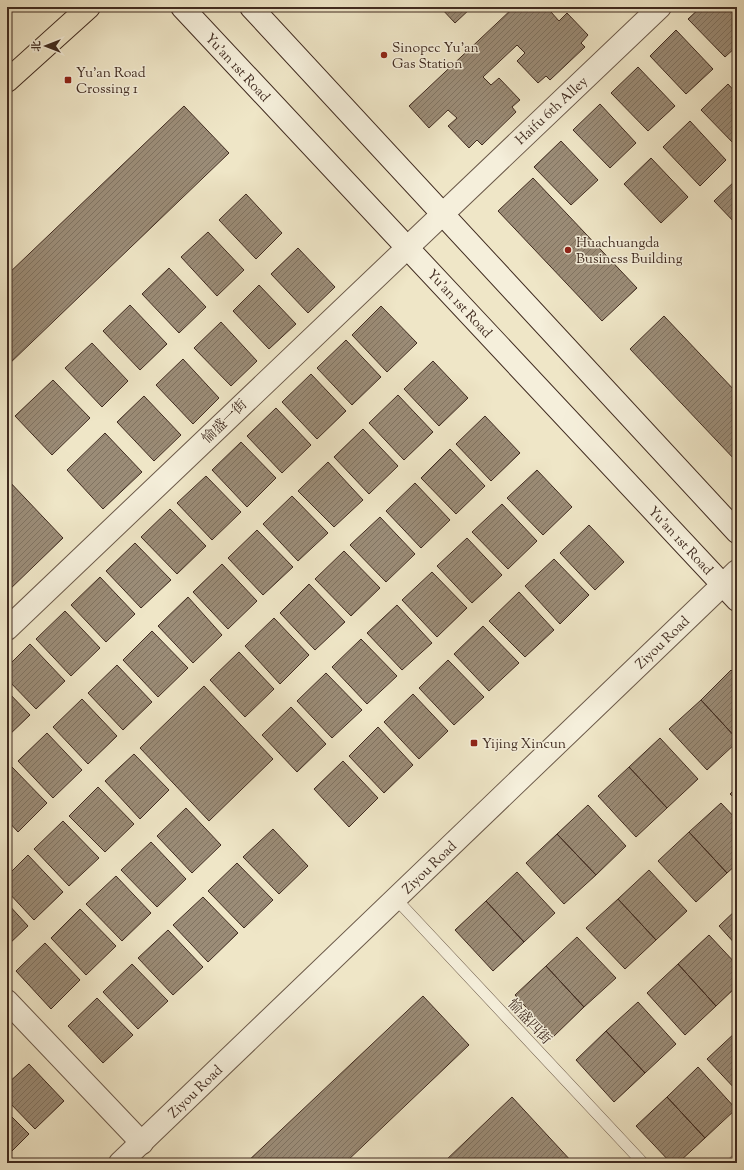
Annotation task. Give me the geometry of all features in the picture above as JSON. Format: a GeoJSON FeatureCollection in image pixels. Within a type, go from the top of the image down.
{"type":"FeatureCollection","features":[{"type":"Feature","properties":{"kind":"main road"},"geometry":{"type":"LineString","coordinates":[[7,80],[89,7]]}},
{"type":"Feature","properties":{"kind":"street","name":"Yu’an 1st Road"},"geometry":{"type":"LineString","coordinates":[[182,7],[407,247],[732,585]]}},
{"type":"Feature","properties":{"kind":"street"},"geometry":{"type":"LineString","coordinates":[[251,7],[737,532]]}},
{"type":"Feature","properties":{"kind":"street","name":"Haifu 6th Alley"},"geometry":{"type":"LineString","coordinates":[[442,213],[660,7]]}},
{"type":"Feature","properties":{"kind":"street","name":"愉盛一街"},"geometry":{"type":"LineString","coordinates":[[7,629],[442,213]]}},
{"type":"Feature","properties":{"kind":"street","name":"Ziyou Road"},"geometry":{"type":"LineString","coordinates":[[120,1163],[396,899],[732,585]]}},
{"type":"Feature","properties":{"kind":"street"},"geometry":{"type":"LineString","coordinates":[[7,1001],[142,1143]]}},
{"type":"Feature","properties":{"kind":"lane","name":"愉盛四街"},"geometry":{"type":"LineString","coordinates":[[396,899],[643,1163]]}},
{"type":"Feature","properties":{"kind":"lane"},"geometry":{"type":"LineString","coordinates":[[733,1163],[737,1159]]}},
{"type":"Feature","properties":{"kind":"building"},"geometry":{"type":"Polygon","coordinates":[[[440,7],[472,7],[455,23],[440,7]]]}},
{"type":"Feature","properties":{"kind":"building"},"geometry":{"type":"Polygon","coordinates":[[[514,7],[557,7],[551,12],[559,21],[567,13],[588,35],[581,43],[585,47],[550,80],[546,76],[538,83],[517,61],[525,53],[517,45],[483,77],[491,85],[499,78],[520,100],[512,107],[516,112],[482,145],[477,140],[469,148],[448,126],[457,118],[448,110],[429,128],[409,106],[514,7]]]}},
{"type":"Feature","properties":{"kind":"building"},"geometry":{"type":"Polygon","coordinates":[[[701,7],[728,7],[737,16],[737,46],[725,57],[688,19],[701,7]]]}},
{"type":"Feature","properties":{"kind":"building"},"geometry":{"type":"Polygon","coordinates":[[[676,30],[713,69],[686,94],[650,56],[676,30]]]}},
{"type":"Feature","properties":{"kind":"building"},"geometry":{"type":"Polygon","coordinates":[[[638,67],[675,106],[648,131],[611,93],[638,67]]]}},
{"type":"Feature","properties":{"kind":"building"},"geometry":{"type":"Polygon","coordinates":[[[728,84],[737,94],[737,147],[701,110],[728,84]]]}},
{"type":"Feature","properties":{"kind":"building"},"geometry":{"type":"Polygon","coordinates":[[[600,104],[636,143],[610,168],[573,130],[600,104]]]}},
{"type":"Feature","properties":{"kind":"building"},"geometry":{"type":"Polygon","coordinates":[[[184,106],[229,153],[7,366],[7,275],[184,106]]]}},
{"type":"Feature","properties":{"kind":"building"},"geometry":{"type":"Polygon","coordinates":[[[690,121],[726,160],[700,186],[663,147],[690,121]]]}},
{"type":"Feature","properties":{"kind":"building"},"geometry":{"type":"Polygon","coordinates":[[[561,141],[598,180],[571,205],[534,167],[561,141]]]}},
{"type":"Feature","properties":{"kind":"building"},"geometry":{"type":"Polygon","coordinates":[[[651,158],[688,197],[661,223],[624,184],[651,158]]]}},
{"type":"Feature","properties":{"kind":"building","name":"Huachuangda Business Building"},"geometry":{"type":"Polygon","coordinates":[[[533,178],[637,288],[602,321],[498,211],[533,178]]]}},
{"type":"Feature","properties":{"kind":"building"},"geometry":{"type":"Polygon","coordinates":[[[737,179],[737,225],[714,201],[737,179]]]}},
{"type":"Feature","properties":{"kind":"building"},"geometry":{"type":"Polygon","coordinates":[[[246,194],[282,233],[256,259],[219,220],[246,194]]]}},
{"type":"Feature","properties":{"kind":"building"},"geometry":{"type":"Polygon","coordinates":[[[208,232],[244,270],[217,296],[181,257],[208,232]]]}},
{"type":"Feature","properties":{"kind":"building"},"geometry":{"type":"Polygon","coordinates":[[[298,248],[335,287],[308,313],[271,274],[298,248]]]}},
{"type":"Feature","properties":{"kind":"building"},"geometry":{"type":"Polygon","coordinates":[[[169,268],[206,307],[179,333],[142,294],[169,268]]]}},
{"type":"Feature","properties":{"kind":"building"},"geometry":{"type":"Polygon","coordinates":[[[259,285],[296,324],[269,349],[233,311],[259,285]]]}},
{"type":"Feature","properties":{"kind":"building"},"geometry":{"type":"Polygon","coordinates":[[[130,305],[167,344],[140,370],[103,331],[130,305]]]}},
{"type":"Feature","properties":{"kind":"building"},"geometry":{"type":"Polygon","coordinates":[[[381,306],[417,343],[387,372],[352,335],[381,306]]]}},
{"type":"Feature","properties":{"kind":"building"},"geometry":{"type":"Polygon","coordinates":[[[664,316],[737,393],[736,461],[630,349],[664,316]]]}},
{"type":"Feature","properties":{"kind":"building"},"geometry":{"type":"Polygon","coordinates":[[[221,322],[257,361],[231,386],[194,348],[221,322]]]}},
{"type":"Feature","properties":{"kind":"building"},"geometry":{"type":"Polygon","coordinates":[[[346,340],[381,377],[352,405],[317,368],[346,340]]]}},
{"type":"Feature","properties":{"kind":"building"},"geometry":{"type":"Polygon","coordinates":[[[92,343],[128,381],[102,407],[65,368],[92,343]]]}},
{"type":"Feature","properties":{"kind":"building"},"geometry":{"type":"Polygon","coordinates":[[[183,359],[219,398],[193,424],[156,385],[183,359]]]}},
{"type":"Feature","properties":{"kind":"building"},"geometry":{"type":"Polygon","coordinates":[[[433,361],[468,398],[439,426],[404,389],[433,361]]]}},
{"type":"Feature","properties":{"kind":"building"},"geometry":{"type":"Polygon","coordinates":[[[311,374],[346,411],[317,439],[282,402],[311,374]]]}},
{"type":"Feature","properties":{"kind":"building"},"geometry":{"type":"Polygon","coordinates":[[[53,380],[90,418],[52,455],[15,416],[53,380]]]}},
{"type":"Feature","properties":{"kind":"building"},"geometry":{"type":"Polygon","coordinates":[[[398,395],[433,432],[404,460],[369,423],[398,395]]]}},
{"type":"Feature","properties":{"kind":"building"},"geometry":{"type":"Polygon","coordinates":[[[144,396],[181,435],[154,461],[117,422],[144,396]]]}},
{"type":"Feature","properties":{"kind":"building"},"geometry":{"type":"Polygon","coordinates":[[[276,408],[311,445],[282,473],[247,436],[276,408]]]}},
{"type":"Feature","properties":{"kind":"building"},"geometry":{"type":"Polygon","coordinates":[[[485,416],[520,453],[491,481],[456,444],[485,416]]]}},
{"type":"Feature","properties":{"kind":"building"},"geometry":{"type":"Polygon","coordinates":[[[363,429],[398,466],[369,494],[334,457],[363,429]]]}},
{"type":"Feature","properties":{"kind":"building"},"geometry":{"type":"Polygon","coordinates":[[[105,433],[142,472],[103,509],[67,470],[105,433]]]}},
{"type":"Feature","properties":{"kind":"building"},"geometry":{"type":"Polygon","coordinates":[[[241,442],[276,478],[247,507],[212,470],[241,442]]]}},
{"type":"Feature","properties":{"kind":"building"},"geometry":{"type":"Polygon","coordinates":[[[450,449],[485,486],[456,514],[421,478],[450,449]]]}},
{"type":"Feature","properties":{"kind":"building"},"geometry":{"type":"Polygon","coordinates":[[[328,462],[363,500],[334,527],[298,491],[328,462]]]}},
{"type":"Feature","properties":{"kind":"building"},"geometry":{"type":"Polygon","coordinates":[[[537,470],[572,507],[543,535],[507,498],[537,470]]]}},
{"type":"Feature","properties":{"kind":"building"},"geometry":{"type":"Polygon","coordinates":[[[206,476],[241,512],[212,540],[177,503],[206,476]]]}},
{"type":"Feature","properties":{"kind":"building"},"geometry":{"type":"Polygon","coordinates":[[[7,479],[63,538],[7,592],[7,479]]]}},
{"type":"Feature","properties":{"kind":"building"},"geometry":{"type":"Polygon","coordinates":[[[415,483],[450,520],[421,548],[386,511],[415,483]]]}},
{"type":"Feature","properties":{"kind":"building"},"geometry":{"type":"Polygon","coordinates":[[[292,496],[328,533],[298,561],[263,524],[292,496]]]}},
{"type":"Feature","properties":{"kind":"building"},"geometry":{"type":"Polygon","coordinates":[[[502,504],[537,541],[508,569],[472,532],[502,504]]]}},
{"type":"Feature","properties":{"kind":"building"},"geometry":{"type":"Polygon","coordinates":[[[170,509],[206,546],[177,574],[141,537],[170,509]]]}},
{"type":"Feature","properties":{"kind":"building"},"geometry":{"type":"Polygon","coordinates":[[[380,517],[415,554],[386,582],[350,545],[380,517]]]}},
{"type":"Feature","properties":{"kind":"building"},"geometry":{"type":"Polygon","coordinates":[[[589,525],[624,562],[595,590],[560,553],[589,525]]]}},
{"type":"Feature","properties":{"kind":"building"},"geometry":{"type":"Polygon","coordinates":[[[257,530],[293,567],[263,595],[228,558],[257,530]]]}},
{"type":"Feature","properties":{"kind":"building"},"geometry":{"type":"Polygon","coordinates":[[[467,538],[502,575],[472,603],[437,566],[467,538]]]}},
{"type":"Feature","properties":{"kind":"building"},"geometry":{"type":"Polygon","coordinates":[[[135,543],[171,580],[141,608],[106,571],[135,543]]]}},
{"type":"Feature","properties":{"kind":"building"},"geometry":{"type":"Polygon","coordinates":[[[344,551],[380,588],[351,616],[315,579],[344,551]]]}},
{"type":"Feature","properties":{"kind":"building"},"geometry":{"type":"Polygon","coordinates":[[[554,559],[589,595],[560,624],[525,586],[554,559]]]}},
{"type":"Feature","properties":{"kind":"building"},"geometry":{"type":"Polygon","coordinates":[[[222,564],[257,601],[228,629],[193,592],[222,564]]]}},
{"type":"Feature","properties":{"kind":"building"},"geometry":{"type":"Polygon","coordinates":[[[432,572],[467,608],[437,637],[402,600],[432,572]]]}},
{"type":"Feature","properties":{"kind":"building"},"geometry":{"type":"Polygon","coordinates":[[[100,577],[135,614],[106,642],[71,605],[100,577]]]}},
{"type":"Feature","properties":{"kind":"building"},"geometry":{"type":"Polygon","coordinates":[[[309,584],[345,622],[315,650],[280,613],[309,584]]]}},
{"type":"Feature","properties":{"kind":"building"},"geometry":{"type":"Polygon","coordinates":[[[519,592],[554,630],[525,657],[489,621],[519,592]]]}},
{"type":"Feature","properties":{"kind":"building"},"geometry":{"type":"Polygon","coordinates":[[[188,597],[222,635],[193,663],[158,626],[188,597]]]}},
{"type":"Feature","properties":{"kind":"building"},"geometry":{"type":"Polygon","coordinates":[[[397,605],[432,643],[402,670],[367,633],[397,605]]]}},
{"type":"Feature","properties":{"kind":"building"},"geometry":{"type":"Polygon","coordinates":[[[65,611],[100,648],[71,676],[36,639],[65,611]]]}},
{"type":"Feature","properties":{"kind":"building"},"geometry":{"type":"Polygon","coordinates":[[[274,618],[309,655],[280,684],[245,646],[274,618]]]}},
{"type":"Feature","properties":{"kind":"building"},"geometry":{"type":"Polygon","coordinates":[[[483,626],[519,663],[489,691],[454,654],[483,626]]]}},
{"type":"Feature","properties":{"kind":"building"},"geometry":{"type":"Polygon","coordinates":[[[152,631],[188,668],[158,697],[123,660],[152,631]]]}},
{"type":"Feature","properties":{"kind":"building"},"geometry":{"type":"Polygon","coordinates":[[[361,639],[397,676],[367,704],[332,667],[361,639]]]}},
{"type":"Feature","properties":{"kind":"building"},"geometry":{"type":"Polygon","coordinates":[[[30,644],[65,681],[36,709],[7,679],[7,667],[30,644]]]}},
{"type":"Feature","properties":{"kind":"building"},"geometry":{"type":"Polygon","coordinates":[[[239,652],[274,689],[245,717],[210,680],[239,652]]]}},
{"type":"Feature","properties":{"kind":"building"},"geometry":{"type":"Polygon","coordinates":[[[448,660],[484,697],[454,725],[419,688],[448,660]]]}},
{"type":"Feature","properties":{"kind":"building"},"geometry":{"type":"Polygon","coordinates":[[[117,665],[152,702],[123,730],[88,693],[117,665]]]}},
{"type":"Feature","properties":{"kind":"building"},"geometry":{"type":"Polygon","coordinates":[[[731,670],[737,676],[737,739],[701,700],[731,670]]]}},
{"type":"Feature","properties":{"kind":"building"},"geometry":{"type":"Polygon","coordinates":[[[326,673],[362,710],[332,738],[297,701],[326,673]]]}},
{"type":"Feature","properties":{"kind":"building"},"geometry":{"type":"Polygon","coordinates":[[[204,686],[273,759],[209,821],[140,748],[204,686]]]}},
{"type":"Feature","properties":{"kind":"building"},"geometry":{"type":"Polygon","coordinates":[[[7,691],[30,715],[7,737],[7,691]]]}},
{"type":"Feature","properties":{"kind":"building"},"geometry":{"type":"Polygon","coordinates":[[[413,694],[448,731],[419,759],[384,722],[413,694]]]}},
{"type":"Feature","properties":{"kind":"building"},"geometry":{"type":"Polygon","coordinates":[[[82,699],[117,736],[88,764],[53,727],[82,699]]]}},
{"type":"Feature","properties":{"kind":"building"},"geometry":{"type":"Polygon","coordinates":[[[701,700],[737,739],[737,742],[707,770],[669,729],[701,700]]]}},
{"type":"Feature","properties":{"kind":"building"},"geometry":{"type":"Polygon","coordinates":[[[291,707],[326,744],[297,772],[262,735],[291,707]]]}},
{"type":"Feature","properties":{"kind":"building"},"geometry":{"type":"Polygon","coordinates":[[[378,727],[413,765],[384,793],[349,756],[378,727]]]}},
{"type":"Feature","properties":{"kind":"building"},"geometry":{"type":"Polygon","coordinates":[[[47,733],[82,770],[53,798],[18,761],[47,733]]]}},
{"type":"Feature","properties":{"kind":"building"},"geometry":{"type":"Polygon","coordinates":[[[660,738],[698,779],[667,808],[629,767],[660,738]]]}},
{"type":"Feature","properties":{"kind":"building"},"geometry":{"type":"Polygon","coordinates":[[[134,754],[169,790],[140,819],[105,781],[134,754]]]}},
{"type":"Feature","properties":{"kind":"building"},"geometry":{"type":"Polygon","coordinates":[[[343,761],[378,798],[349,827],[314,789],[343,761]]]}},
{"type":"Feature","properties":{"kind":"building"},"geometry":{"type":"Polygon","coordinates":[[[12,767],[47,803],[18,832],[7,820],[7,771],[12,767]]]}},
{"type":"Feature","properties":{"kind":"building"},"geometry":{"type":"Polygon","coordinates":[[[629,767],[667,808],[636,837],[598,796],[629,767]]]}},
{"type":"Feature","properties":{"kind":"building"},"geometry":{"type":"Polygon","coordinates":[[[98,787],[134,824],[105,852],[69,816],[98,787]]]}},
{"type":"Feature","properties":{"kind":"building"},"geometry":{"type":"Polygon","coordinates":[[[737,787],[737,801],[730,794],[737,787]]]}},
{"type":"Feature","properties":{"kind":"building"},"geometry":{"type":"Polygon","coordinates":[[[721,803],[737,820],[737,864],[727,873],[689,832],[721,803]]]}},
{"type":"Feature","properties":{"kind":"building"},"geometry":{"type":"Polygon","coordinates":[[[588,805],[626,846],[596,875],[557,834],[588,805]]]}},
{"type":"Feature","properties":{"kind":"building"},"geometry":{"type":"Polygon","coordinates":[[[186,808],[221,845],[192,873],[157,836],[186,808]]]}},
{"type":"Feature","properties":{"kind":"building"},"geometry":{"type":"Polygon","coordinates":[[[63,821],[99,858],[69,886],[34,849],[63,821]]]}},
{"type":"Feature","properties":{"kind":"building"},"geometry":{"type":"Polygon","coordinates":[[[273,829],[308,866],[279,894],[243,857],[273,829]]]}},
{"type":"Feature","properties":{"kind":"building"},"geometry":{"type":"Polygon","coordinates":[[[7,832],[12,837],[7,842],[7,832]]]}},
{"type":"Feature","properties":{"kind":"building"},"geometry":{"type":"Polygon","coordinates":[[[689,832],[727,873],[696,902],[658,861],[689,832]]]}},
{"type":"Feature","properties":{"kind":"building"},"geometry":{"type":"Polygon","coordinates":[[[557,834],[596,875],[564,904],[526,863],[557,834]]]}},
{"type":"Feature","properties":{"kind":"building"},"geometry":{"type":"Polygon","coordinates":[[[151,842],[186,879],[157,907],[121,870],[151,842]]]}},
{"type":"Feature","properties":{"kind":"building"},"geometry":{"type":"Polygon","coordinates":[[[28,855],[63,892],[34,920],[7,891],[7,876],[28,855]]]}},
{"type":"Feature","properties":{"kind":"building"},"geometry":{"type":"Polygon","coordinates":[[[237,863],[273,900],[244,928],[208,891],[237,863]]]}},
{"type":"Feature","properties":{"kind":"building"},"geometry":{"type":"Polygon","coordinates":[[[649,870],[687,911],[656,940],[618,899],[649,870]]]}},
{"type":"Feature","properties":{"kind":"building"},"geometry":{"type":"Polygon","coordinates":[[[517,872],[555,913],[524,942],[486,901],[517,872]]]}},
{"type":"Feature","properties":{"kind":"building"},"geometry":{"type":"Polygon","coordinates":[[[116,876],[151,913],[122,941],[86,904],[116,876]]]}},
{"type":"Feature","properties":{"kind":"building"},"geometry":{"type":"Polygon","coordinates":[[[203,897],[238,933],[208,962],[173,925],[203,897]]]}},
{"type":"Feature","properties":{"kind":"building"},"geometry":{"type":"Polygon","coordinates":[[[618,899],[656,940],[625,969],[586,928],[618,899]]]}},
{"type":"Feature","properties":{"kind":"building"},"geometry":{"type":"Polygon","coordinates":[[[486,901],[524,942],[493,971],[455,930],[486,901]]]}},
{"type":"Feature","properties":{"kind":"building"},"geometry":{"type":"Polygon","coordinates":[[[7,903],[28,926],[7,946],[7,903]]]}},
{"type":"Feature","properties":{"kind":"building"},"geometry":{"type":"Polygon","coordinates":[[[80,909],[116,946],[86,975],[51,938],[80,909]]]}},
{"type":"Feature","properties":{"kind":"building"},"geometry":{"type":"Polygon","coordinates":[[[737,909],[737,946],[719,926],[737,909]]]}},
{"type":"Feature","properties":{"kind":"building"},"geometry":{"type":"Polygon","coordinates":[[[168,930],[203,967],[173,995],[138,958],[168,930]]]}},
{"type":"Feature","properties":{"kind":"building"},"geometry":{"type":"Polygon","coordinates":[[[709,935],[737,965],[737,986],[716,1006],[678,964],[709,935]]]}},
{"type":"Feature","properties":{"kind":"building"},"geometry":{"type":"Polygon","coordinates":[[[577,937],[616,978],[584,1007],[546,966],[577,937]]]}},
{"type":"Feature","properties":{"kind":"building"},"geometry":{"type":"Polygon","coordinates":[[[45,943],[80,980],[51,1009],[16,971],[45,943]]]}},
{"type":"Feature","properties":{"kind":"building"},"geometry":{"type":"Polygon","coordinates":[[[132,964],[168,1001],[138,1029],[103,992],[132,964]]]}},
{"type":"Feature","properties":{"kind":"building"},"geometry":{"type":"Polygon","coordinates":[[[678,964],[716,1006],[685,1035],[647,993],[678,964]]]}},
{"type":"Feature","properties":{"kind":"building"},"geometry":{"type":"Polygon","coordinates":[[[546,966],[584,1007],[553,1037],[515,995],[546,966]]]}},
{"type":"Feature","properties":{"kind":"building"},"geometry":{"type":"Polygon","coordinates":[[[423,996],[469,1045],[345,1163],[246,1163],[423,996]]]}},
{"type":"Feature","properties":{"kind":"building"},"geometry":{"type":"Polygon","coordinates":[[[97,998],[133,1035],[103,1063],[68,1026],[97,998]]]}},
{"type":"Feature","properties":{"kind":"building"},"geometry":{"type":"Polygon","coordinates":[[[638,1002],[676,1044],[645,1073],[606,1031],[638,1002]]]}},
{"type":"Feature","properties":{"kind":"building"},"geometry":{"type":"Polygon","coordinates":[[[606,1031],[645,1073],[614,1102],[576,1060],[606,1031]]]}},
{"type":"Feature","properties":{"kind":"building"},"geometry":{"type":"Polygon","coordinates":[[[737,1031],[737,1091],[707,1059],[737,1031]]]}},
{"type":"Feature","properties":{"kind":"building"},"geometry":{"type":"Polygon","coordinates":[[[7,1041],[12,1046],[7,1051],[7,1041]]]}},
{"type":"Feature","properties":{"kind":"building"},"geometry":{"type":"Polygon","coordinates":[[[29,1064],[64,1101],[35,1129],[7,1100],[7,1084],[29,1064]]]}},
{"type":"Feature","properties":{"kind":"building"},"geometry":{"type":"Polygon","coordinates":[[[698,1067],[736,1109],[705,1138],[667,1097],[698,1067]]]}},
{"type":"Feature","properties":{"kind":"building"},"geometry":{"type":"Polygon","coordinates":[[[512,1097],[573,1163],[444,1162],[512,1097]]]}},
{"type":"Feature","properties":{"kind":"building"},"geometry":{"type":"Polygon","coordinates":[[[667,1097],[705,1138],[678,1163],[671,1163],[636,1126],[667,1097]]]}},
{"type":"Feature","properties":{"kind":"building"},"geometry":{"type":"Polygon","coordinates":[[[7,1112],[29,1134],[7,1156],[7,1112]]]}},
{"type":"Feature","properties":{"kind":"place","name":"Sinopec Yu’an Gas Station"},"geometry":{"type":"Point","coordinates":[384,55]}},
{"type":"Feature","properties":{"kind":"place","name":"Yu'an Road Crossing 1"},"geometry":{"type":"Point","coordinates":[68,80]}},
{"type":"Feature","properties":{"kind":"place","name":"Huachuangda Business Building"},"geometry":{"type":"Point","coordinates":[568,250]}},
{"type":"Feature","properties":{"kind":"place","name":"Yijing Xincun"},"geometry":{"type":"Point","coordinates":[474,743]}}]}
